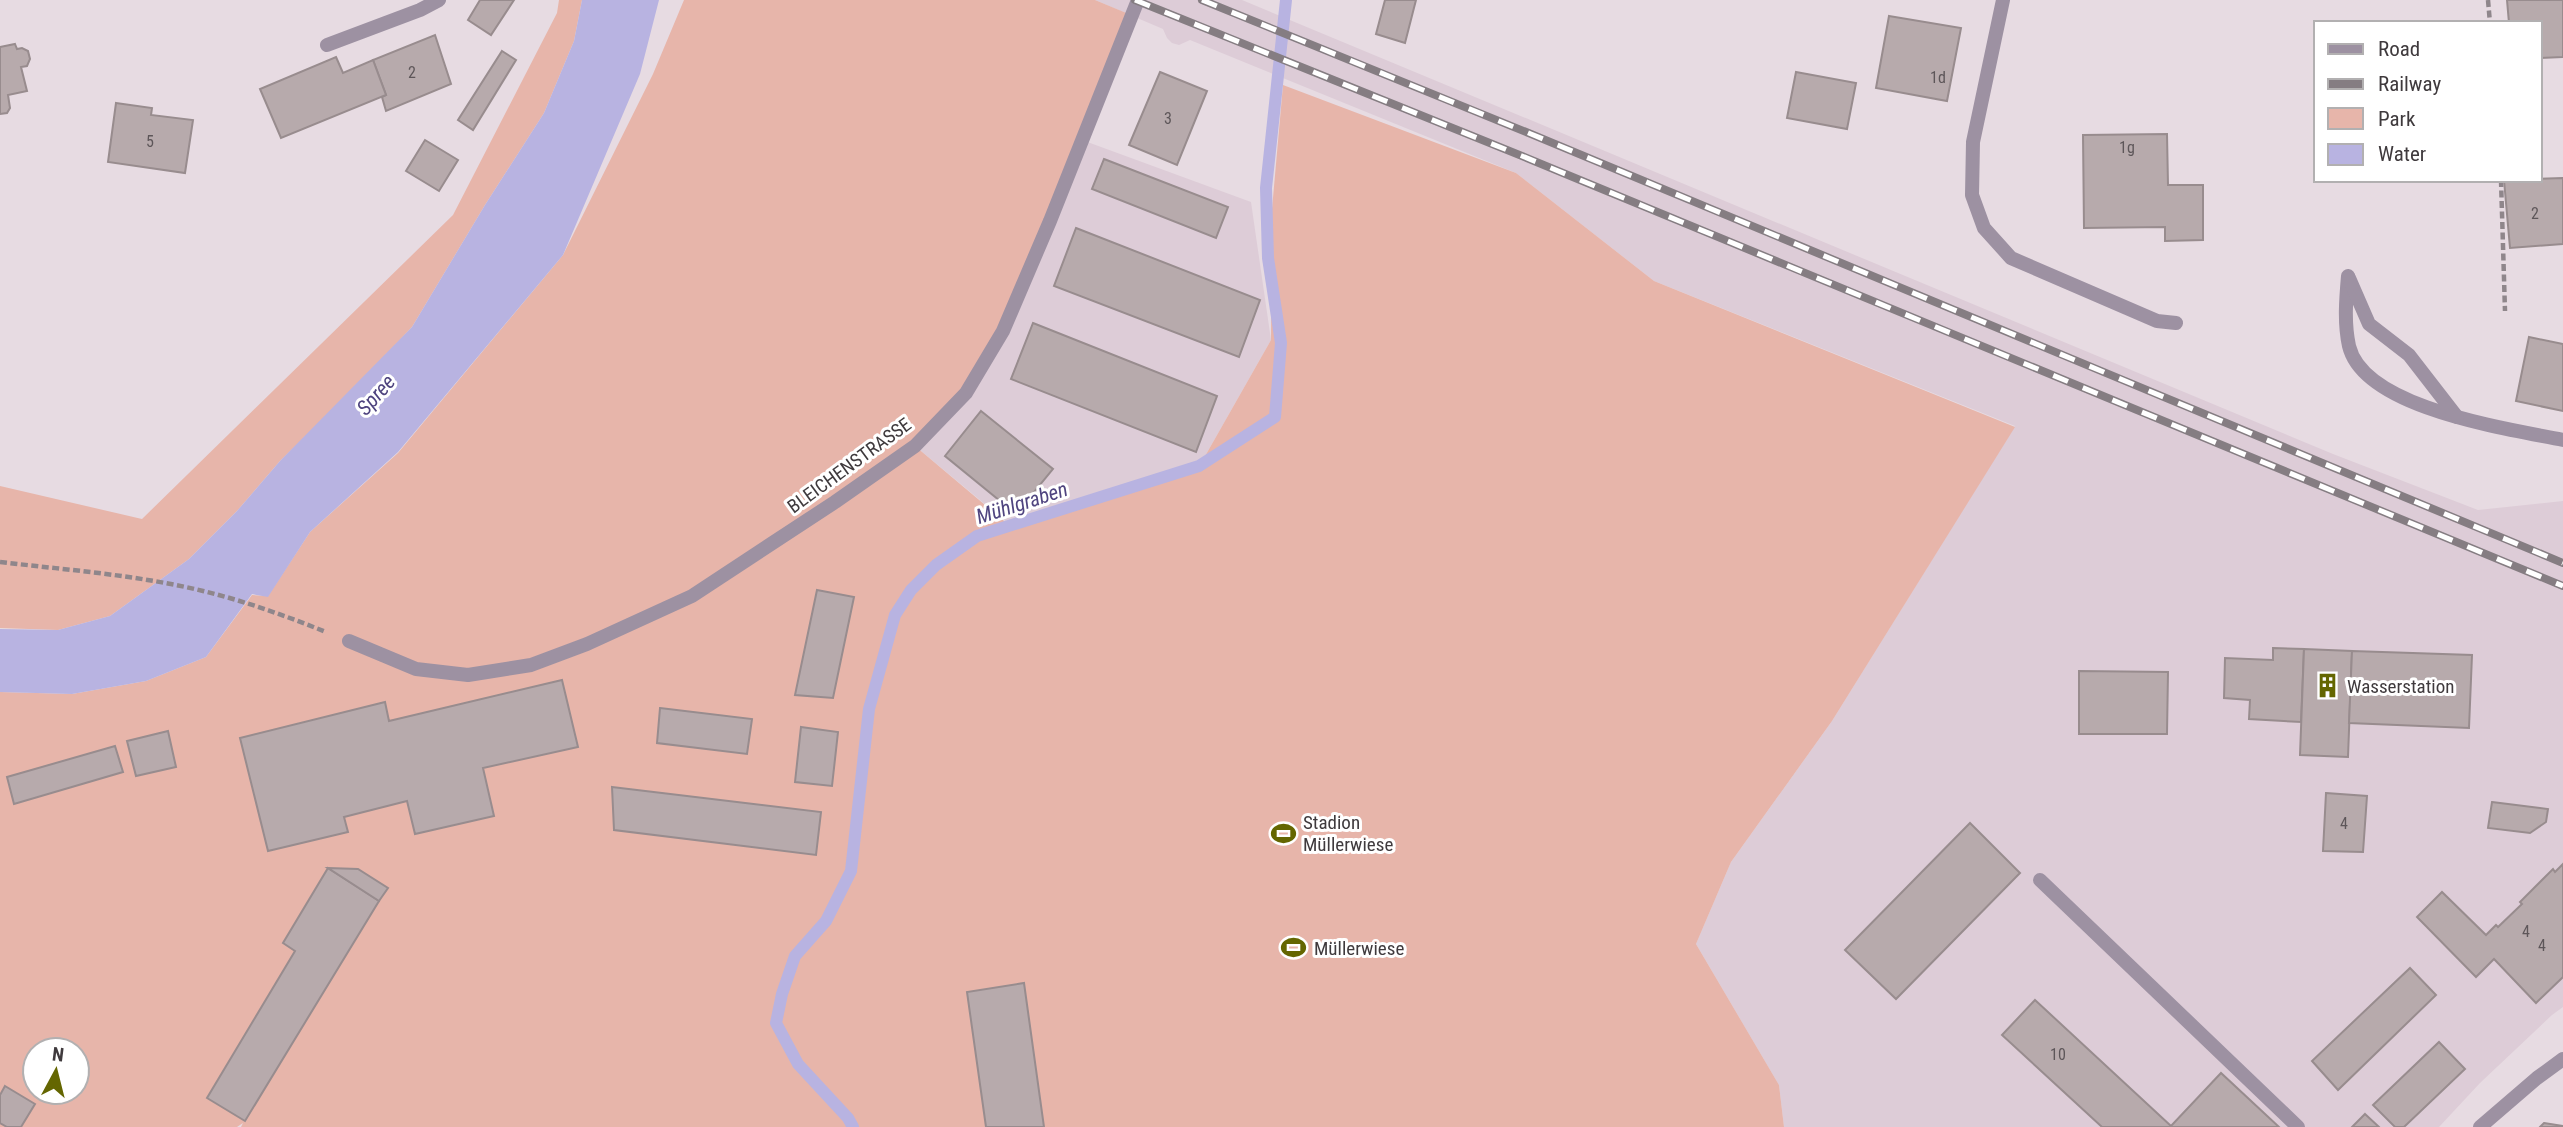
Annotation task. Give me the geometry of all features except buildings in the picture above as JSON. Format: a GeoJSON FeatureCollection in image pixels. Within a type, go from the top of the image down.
{"type":"FeatureCollection","features":[{"type":"Feature","properties":{"kind":"street"},"geometry":{"type":"LineString","coordinates":[[327,45],[420,10],[439,0]]}},
{"type":"Feature","properties":{"kind":"street","name":"BLEICHENSTRASSE"},"geometry":{"type":"LineString","coordinates":[[349,641],[416,668],[468,676],[531,665],[587,644],[692,596],[915,446],[967,393],[1003,331],[1138,0]]}},
{"type":"Feature","properties":{"kind":"street"},"geometry":{"type":"LineString","coordinates":[[2003,0],[1973,142],[1972,195],[1984,228],[2011,258],[2157,321],[2176,323]]}},
{"type":"Feature","properties":{"kind":"street"},"geometry":{"type":"LineString","coordinates":[[2458,418],[2409,355],[2369,324],[2348,276],[2345,305],[2349,348],[2375,381],[2391,391],[2458,418],[2563,440]]}},
{"type":"Feature","properties":{"kind":"street"},"geometry":{"type":"LineString","coordinates":[[2040,880],[2298,1127]]}},
{"type":"Feature","properties":{"kind":"street"},"geometry":{"type":"LineString","coordinates":[[2480,1127],[2563,1059]]}},
{"type":"Feature","properties":{"kind":"path"},"geometry":{"type":"LineString","coordinates":[[2488,0],[2490,21]]}},
{"type":"Feature","properties":{"kind":"path"},"geometry":{"type":"LineString","coordinates":[[2501,182],[2505,311]]}},
{"type":"Feature","properties":{"kind":"path"},"geometry":{"type":"LineString","coordinates":[[0,562],[138,579],[202,591],[271,611],[349,641]]}},
{"type":"Feature","properties":{"kind":"shaded area"},"geometry":{"type":"Polygon","coordinates":[[[1095,0],[1242,0],[2333,454],[2478,510],[2563,501],[2563,1007],[2480,1083],[2439,1127],[1784,1127],[1779,1085],[1696,944],[1731,862],[1832,721],[2015,426],[1654,281],[1516,173],[1190,40],[1179,45],[1172,43],[1163,29],[1095,0]]]}},
{"type":"Feature","properties":{"kind":"shaded area"},"geometry":{"type":"Polygon","coordinates":[[[1082,140],[1251,202],[1271,340],[1200,465],[1010,525],[915,446],[1082,140]]]}},
{"type":"Feature","properties":{"kind":"green space"},"geometry":{"type":"Polygon","coordinates":[[[559,0],[582,0],[574,41],[544,113],[412,327],[280,461],[237,511],[189,559],[110,616],[58,630],[0,628],[0,486],[142,519],[453,215],[557,13],[559,0]]]}},
{"type":"Feature","properties":{"kind":"green space"},"geometry":{"type":"Polygon","coordinates":[[[684,0],[1095,0],[1131,15],[1050,221],[966,393],[915,446],[1010,526],[1200,465],[1271,340],[1272,209],[1283,85],[1516,173],[1654,281],[2015,427],[1832,721],[1731,862],[1696,944],[1779,1085],[1784,1127],[241,1127],[243,1123],[237,1127],[0,1127],[0,692],[72,694],[146,681],[206,657],[252,595],[268,596],[310,532],[398,453],[563,255],[653,74],[684,0]]]}},
{"type":"Feature","properties":{"kind":"water","name":"Spree"},"geometry":{"type":"Polygon","coordinates":[[[582,0],[659,0],[640,74],[563,255],[398,452],[310,532],[268,597],[252,594],[206,657],[146,681],[72,694],[0,692],[0,629],[58,630],[110,616],[189,559],[237,511],[280,461],[412,327],[544,113],[574,41],[582,0]]]}},
{"type":"Feature","properties":{"kind":"waterway","name":"Mühlgraben"},"geometry":{"type":"LineString","coordinates":[[853,1127],[848,1118],[798,1064],[776,1023],[782,994],[795,956],[826,921],[851,871],[869,709],[895,615],[911,590],[936,565],[977,536],[1199,466],[1275,417],[1281,343],[1268,258],[1266,188],[1286,0]]}},
{"type":"Feature","properties":{"kind":"railway"},"geometry":{"type":"LineString","coordinates":[[1135,0],[1522,156],[2563,586]]}},
{"type":"Feature","properties":{"kind":"railway"},"geometry":{"type":"LineString","coordinates":[[1202,0],[2563,563]]}},
{"type":"Feature","properties":{"kind":"place","name":"Wasserstation"},"geometry":{"type":"Point","coordinates":[2327,686]}},
{"type":"Feature","properties":{"kind":"place","name":"Stadion Müllerwiese"},"geometry":{"type":"Point","coordinates":[1283,833]}},
{"type":"Feature","properties":{"kind":"place","name":"Müllerwiese"},"geometry":{"type":"Point","coordinates":[1294,948]}}]}
